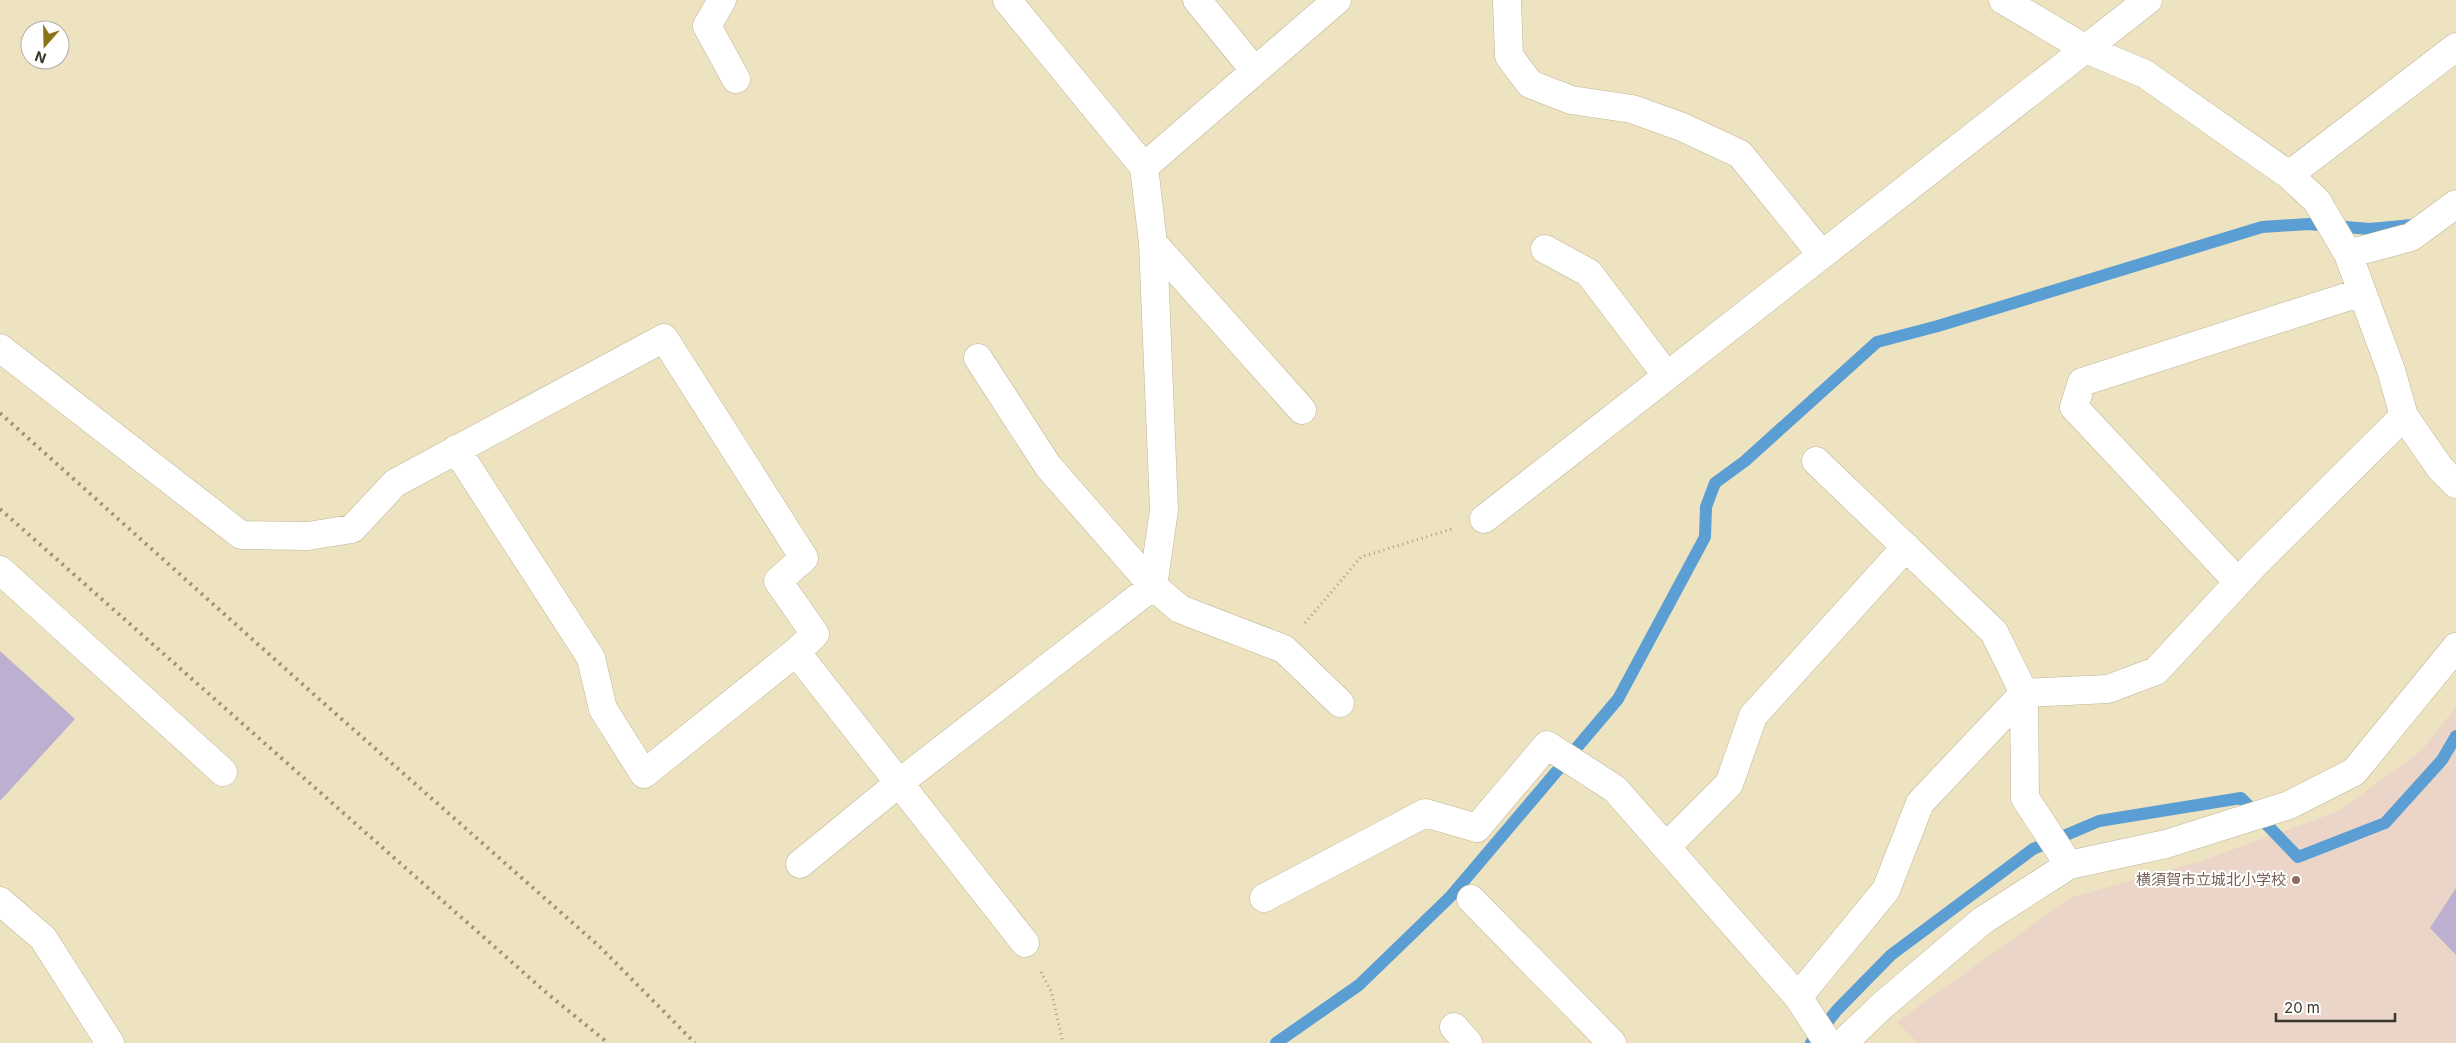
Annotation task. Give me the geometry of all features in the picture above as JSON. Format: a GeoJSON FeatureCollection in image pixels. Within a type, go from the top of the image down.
{"type":"FeatureCollection","features":[{"type":"Feature","properties":{"kind":"street"},"geometry":{"type":"LineString","coordinates":[[722,0],[707,26],[736,79]]}},
{"type":"Feature","properties":{"kind":"street"},"geometry":{"type":"LineString","coordinates":[[800,864],[899,783],[1153,586],[1164,510],[1153,243],[1144,167],[1007,0]]}},
{"type":"Feature","properties":{"kind":"street"},"geometry":{"type":"LineString","coordinates":[[1197,0],[1255,71]]}},
{"type":"Feature","properties":{"kind":"street"},"geometry":{"type":"LineString","coordinates":[[1144,167],[1337,0]]}},
{"type":"Feature","properties":{"kind":"street"},"geometry":{"type":"LineString","coordinates":[[1507,0],[1509,56],[1530,84],[1571,100],[1632,109],[1682,127],[1740,154],[1822,255]]}},
{"type":"Feature","properties":{"kind":"street"},"geometry":{"type":"LineString","coordinates":[[2003,0],[2031,8],[2086,49],[2145,74],[2289,175],[2317,201],[2348,254],[2391,370],[2404,416],[2440,468],[2456,484]]}},
{"type":"Feature","properties":{"kind":"street"},"geometry":{"type":"LineString","coordinates":[[1484,519],[2148,0]]}},
{"type":"Feature","properties":{"kind":"street"},"geometry":{"type":"LineString","coordinates":[[2289,175],[2456,48]]}},
{"type":"Feature","properties":{"kind":"street"},"geometry":{"type":"LineString","coordinates":[[2348,254],[2411,237],[2456,204]]}},
{"type":"Feature","properties":{"kind":"street"},"geometry":{"type":"LineString","coordinates":[[1153,243],[1302,410]]}},
{"type":"Feature","properties":{"kind":"street"},"geometry":{"type":"LineString","coordinates":[[1545,249],[1589,273],[1667,376]]}},
{"type":"Feature","properties":{"kind":"street"},"geometry":{"type":"LineString","coordinates":[[2238,582],[2074,408],[2082,382],[2362,292]]}},
{"type":"Feature","properties":{"kind":"street"},"geometry":{"type":"LineString","coordinates":[[0,348],[241,535],[308,536],[352,529],[395,483],[456,449],[664,338],[804,558],[778,581],[815,634],[796,652],[644,774],[604,709],[591,658],[456,449]]}},
{"type":"Feature","properties":{"kind":"street"},"geometry":{"type":"LineString","coordinates":[[978,358],[1048,466],[1153,586],[1180,609],[1284,649],[1340,703]]}},
{"type":"Feature","properties":{"kind":"street"},"geometry":{"type":"LineString","coordinates":[[1798,997],[1886,890],[1920,803],[2024,693],[2108,689],[2156,671],[2238,582],[2404,416]]}},
{"type":"Feature","properties":{"kind":"street"},"geometry":{"type":"LineString","coordinates":[[1816,461],[1994,632],[2024,693],[2025,798],[2069,865]]}},
{"type":"Feature","properties":{"kind":"street"},"geometry":{"type":"LineString","coordinates":[[1666,847],[1730,784],[1753,716],[1906,547]]}},
{"type":"Feature","properties":{"kind":"street"},"geometry":{"type":"LineString","coordinates":[[0,570],[222,772]]}},
{"type":"Feature","properties":{"kind":"street"},"geometry":{"type":"LineString","coordinates":[[1844,1043],[1884,1004],[1982,921],[2069,865],[2166,844],[2289,805],[2354,772],[2456,647]]}},
{"type":"Feature","properties":{"kind":"street"},"geometry":{"type":"LineString","coordinates":[[796,652],[1025,943]]}},
{"type":"Feature","properties":{"kind":"street"},"geometry":{"type":"LineString","coordinates":[[1264,898],[1425,813],[1477,828],[1547,745],[1615,789],[1798,997],[1828,1043]]}},
{"type":"Feature","properties":{"kind":"street"},"geometry":{"type":"LineString","coordinates":[[1471,899],[1612,1043]]}},
{"type":"Feature","properties":{"kind":"street"},"geometry":{"type":"LineString","coordinates":[[0,901],[43,938],[110,1043]]}},
{"type":"Feature","properties":{"kind":"path"},"geometry":{"type":"LineString","coordinates":[[1284,649],[1361,557],[1484,519]]}},
{"type":"Feature","properties":{"kind":"path"},"geometry":{"type":"LineString","coordinates":[[1025,943],[1051,991],[1062,1043]]}},
{"type":"Feature","properties":{"kind":"shaded area","name":"横須賀市立城北小学校"},"geometry":{"type":"Polygon","coordinates":[[[2456,707],[2456,1043],[1918,1043],[1897,1022],[2070,898],[2201,861],[2339,811],[2422,750],[2456,707]]]}},
{"type":"Feature","properties":{"kind":"building"},"geometry":{"type":"Polygon","coordinates":[[[0,651],[75,719],[0,801],[0,651]]]}},
{"type":"Feature","properties":{"kind":"building"},"geometry":{"type":"Polygon","coordinates":[[[2456,888],[2456,955],[2430,928],[2456,888]]]}},
{"type":"Feature","properties":{"kind":"waterway"},"geometry":{"type":"LineString","coordinates":[[1276,1043],[1359,985],[1451,896],[1618,699],[1705,537],[1706,507],[1715,483],[1745,461],[1877,342],[1938,326],[2262,227],[2308,224],[2370,229],[2412,225]]}},
{"type":"Feature","properties":{"kind":"waterway"},"geometry":{"type":"LineString","coordinates":[[1811,1043],[1837,1010],[1891,955],[2033,849],[2099,821],[2241,798],[2298,857],[2385,823],[2442,760],[2456,736]]}},
{"type":"Feature","properties":{"kind":"railway"},"geometry":{"type":"LineString","coordinates":[[0,413],[319,699],[600,947],[695,1043]]}},
{"type":"Feature","properties":{"kind":"railway"},"geometry":{"type":"LineString","coordinates":[[0,509],[549,995],[608,1043]]}},
{"type":"Feature","properties":{"kind":"place","name":"横須賀市立城北小学校"},"geometry":{"type":"Point","coordinates":[2296,880]}}]}
